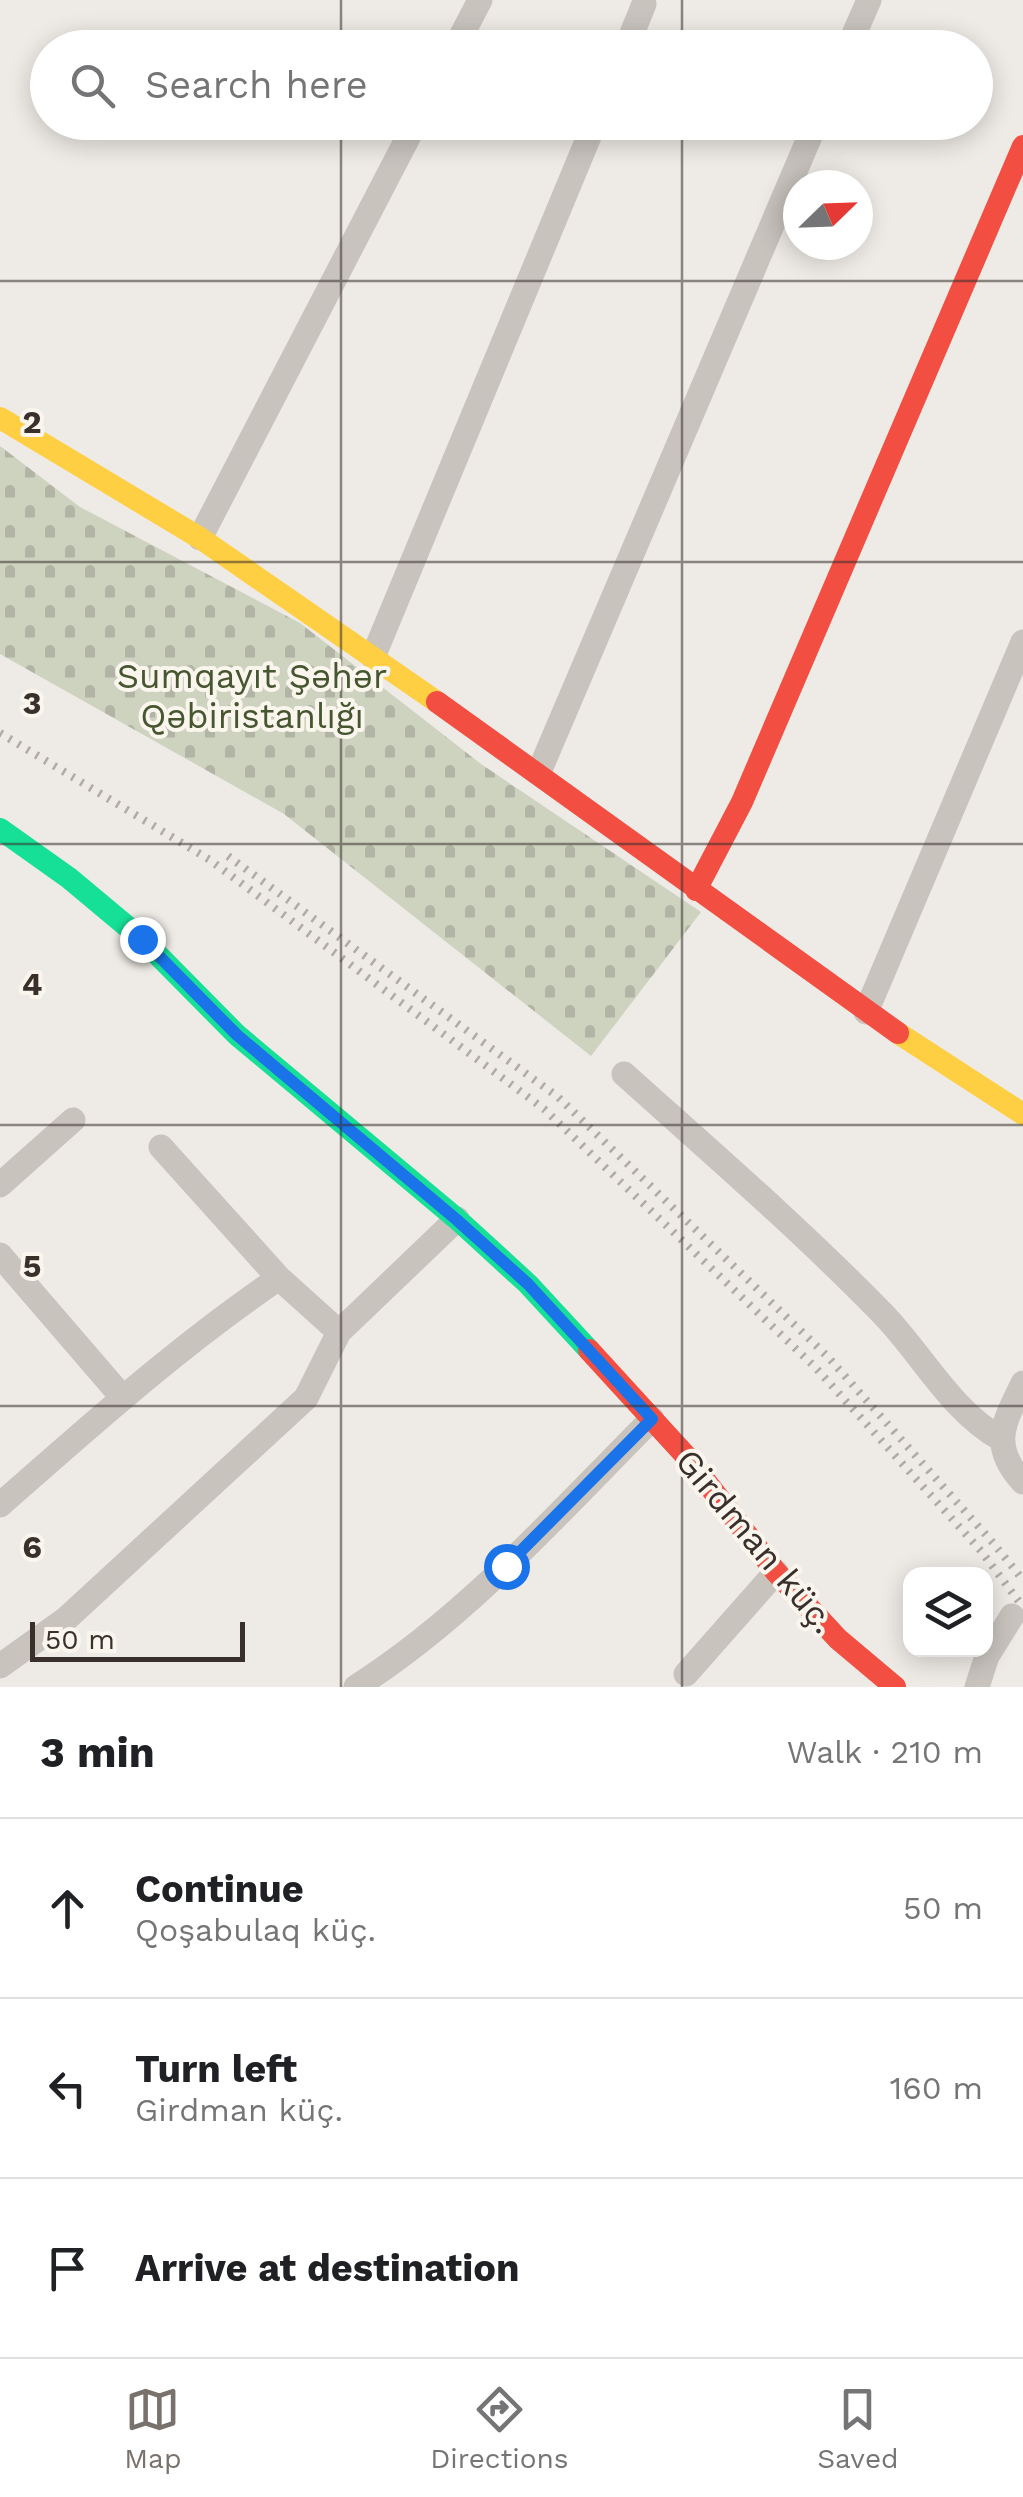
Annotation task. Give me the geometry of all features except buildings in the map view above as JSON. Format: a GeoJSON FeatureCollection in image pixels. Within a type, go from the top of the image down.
{"type":"FeatureCollection","features":[{"type":"Feature","properties":{"kind":"street"},"geometry":{"type":"LineString","coordinates":[[464,30],[480,0]]}},
{"type":"Feature","properties":{"kind":"street"},"geometry":{"type":"LineString","coordinates":[[856,30],[868,0]]}},
{"type":"Feature","properties":{"kind":"street"},"geometry":{"type":"LineString","coordinates":[[633,30],[644,4]]}},
{"type":"Feature","properties":{"kind":"street"},"geometry":{"type":"LineString","coordinates":[[200,538],[407,140]]}},
{"type":"Feature","properties":{"kind":"street"},"geometry":{"type":"LineString","coordinates":[[373,657],[588,140]]}},
{"type":"Feature","properties":{"kind":"street"},"geometry":{"type":"LineString","coordinates":[[539,772],[808,140]]}},
{"type":"Feature","properties":{"kind":"street"},"geometry":{"type":"LineString","coordinates":[[696,890],[742,802],[1023,146]]}},
{"type":"Feature","properties":{"kind":"street"},"geometry":{"type":"LineString","coordinates":[[0,418],[200,538],[539,772],[866,1012],[1023,1114]]}},
{"type":"Feature","properties":{"kind":"street"},"geometry":{"type":"LineString","coordinates":[[866,1012],[1023,642]]}},
{"type":"Feature","properties":{"kind":"street","name":"Girdman küç."},"geometry":{"type":"LineString","coordinates":[[0,829],[69,878],[142,939],[237,1035],[528,1284],[686,1456],[776,1572],[838,1640],[894,1687]]}},
{"type":"Feature","properties":{"kind":"street"},"geometry":{"type":"LineString","coordinates":[[624,1074],[826,1259],[910,1343],[953,1400],[980,1427],[1001,1439]]}},
{"type":"Feature","properties":{"kind":"street"},"geometry":{"type":"LineString","coordinates":[[0,1185],[73,1120]]}},
{"type":"Feature","properties":{"kind":"street"},"geometry":{"type":"LineString","coordinates":[[162,1147],[280,1278],[339,1332]]}},
{"type":"Feature","properties":{"kind":"street"},"geometry":{"type":"LineString","coordinates":[[0,1666],[66,1619],[306,1398],[339,1332],[457,1220]]}},
{"type":"Feature","properties":{"kind":"street"},"geometry":{"type":"LineString","coordinates":[[0,1255],[122,1398]]}},
{"type":"Feature","properties":{"kind":"street"},"geometry":{"type":"LineString","coordinates":[[0,1505],[122,1398],[236,1307],[280,1278]]}},
{"type":"Feature","properties":{"kind":"street"},"geometry":{"type":"LineString","coordinates":[[1023,1383],[1006,1418],[1001,1439],[1012,1470],[1023,1482]]}},
{"type":"Feature","properties":{"kind":"street"},"geometry":{"type":"LineString","coordinates":[[356,1687],[449,1618],[652,1419]]}},
{"type":"Feature","properties":{"kind":"street"},"geometry":{"type":"LineString","coordinates":[[686,1674],[776,1572]]}},
{"type":"Feature","properties":{"kind":"street"},"geometry":{"type":"LineString","coordinates":[[976,1687],[987,1656],[1012,1616]]}},
{"type":"Feature","properties":{"kind":"green space","name":"Sumqayıt Şəhər Qəbiristanlığı"},"geometry":{"type":"Polygon","coordinates":[[[0,446],[80,507],[300,623],[481,764],[701,912],[591,1056],[284,814],[0,654],[0,446]]]}},
{"type":"Feature","properties":{"kind":"railway"},"geometry":{"type":"LineString","coordinates":[[0,733],[210,860],[544,1109],[815,1367],[981,1551],[1023,1607]]}},
{"type":"Feature","properties":{"kind":"railway"},"geometry":{"type":"LineString","coordinates":[[228,856],[558,1097],[828,1357],[1023,1580]]}},
{"type":"Feature","properties":{"kind":"traffic: fast"},"geometry":{"type":"LineString","coordinates":[[0,829],[69,878],[142,939],[237,1035],[457,1219],[528,1284],[589,1350]]}},
{"type":"Feature","properties":{"kind":"traffic: slow"},"geometry":{"type":"LineString","coordinates":[[0,418],[200,538],[437,702]]}},
{"type":"Feature","properties":{"kind":"traffic: slow"},"geometry":{"type":"LineString","coordinates":[[898,1033],[1023,1114]]}},
{"type":"Feature","properties":{"kind":"traffic: jam"},"geometry":{"type":"LineString","coordinates":[[696,890],[742,802],[1023,146]]}},
{"type":"Feature","properties":{"kind":"traffic: jam"},"geometry":{"type":"LineString","coordinates":[[437,702],[898,1033]]}},
{"type":"Feature","properties":{"kind":"traffic: jam"},"geometry":{"type":"LineString","coordinates":[[589,1350],[686,1456],[776,1572],[838,1639],[895,1687]]}},
{"type":"Feature","properties":{"kind":"route"},"geometry":{"type":"LineString","coordinates":[[142,939],[237,1035],[528,1284],[652,1419],[506,1566]]}}]}
